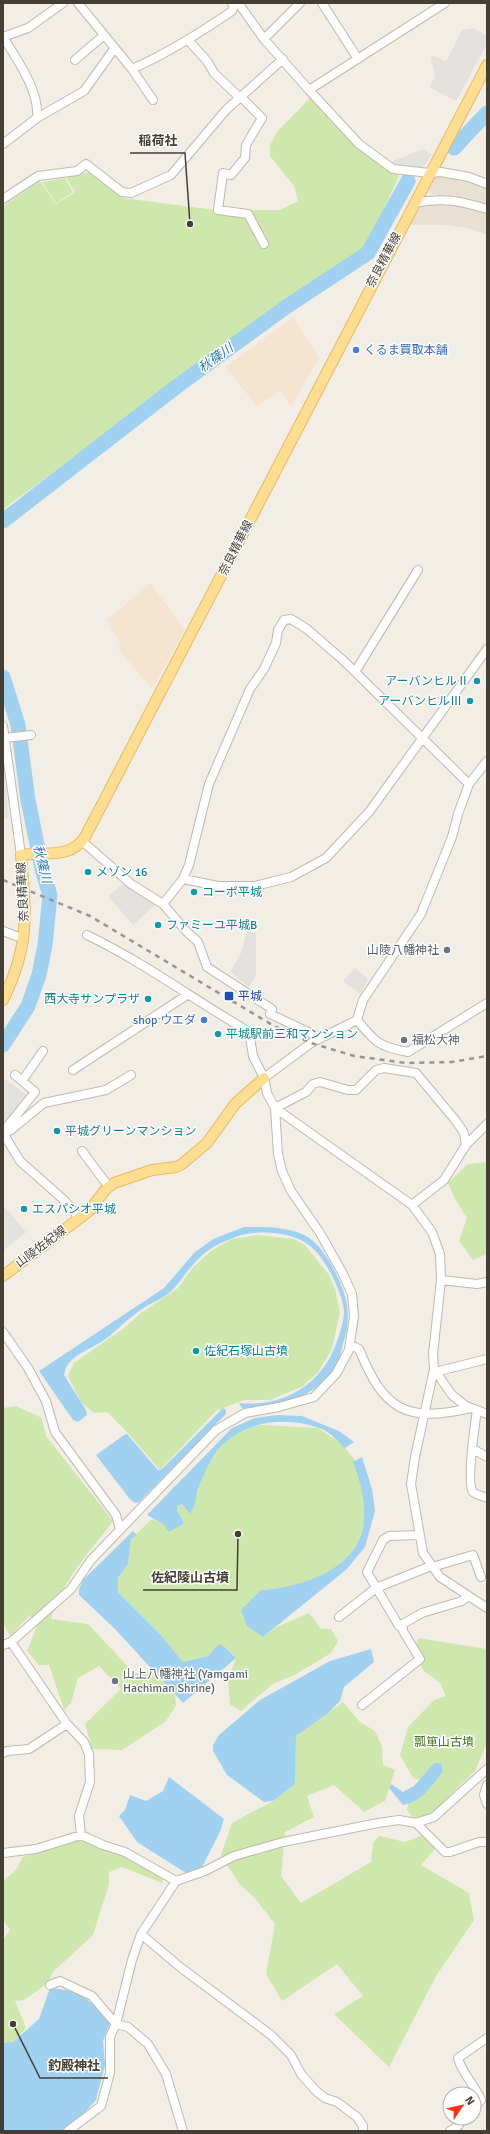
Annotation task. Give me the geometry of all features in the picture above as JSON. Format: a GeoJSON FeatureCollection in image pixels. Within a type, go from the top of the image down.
{"type":"FeatureCollection","features":[{"type":"Feature","properties":{"kind":"main road","name":"奈良精華線"},"geometry":{"type":"LineString","coordinates":[[3,1000],[15,974],[24,939],[26,924],[24,855],[62,853],[70,850],[82,841],[487,65]]}},
{"type":"Feature","properties":{"kind":"main road","name":"山陵佐紀線"},"geometry":{"type":"LineString","coordinates":[[3,1276],[80,1219],[89,1211],[109,1187],[152,1170],[176,1167],[182,1164],[207,1143],[235,1104],[264,1078]]}},
{"type":"Feature","properties":{"kind":"street"},"geometry":{"type":"LineString","coordinates":[[37,118],[38,107],[23,69],[3,37],[28,28],[63,3]]}},
{"type":"Feature","properties":{"kind":"street"},"geometry":{"type":"LineString","coordinates":[[78,3],[91,16],[103,36],[132,69],[153,100]]}},
{"type":"Feature","properties":{"kind":"street"},"geometry":{"type":"LineString","coordinates":[[264,39],[300,3]]}},
{"type":"Feature","properties":{"kind":"street"},"geometry":{"type":"LineString","coordinates":[[322,3],[358,59]]}},
{"type":"Feature","properties":{"kind":"street"},"geometry":{"type":"LineString","coordinates":[[309,90],[445,3]]}},
{"type":"Feature","properties":{"kind":"street"},"geometry":{"type":"LineString","coordinates":[[132,69],[164,55],[232,11],[237,4],[264,39],[359,144],[393,169],[430,173],[441,172],[469,176],[487,184]]}},
{"type":"Feature","properties":{"kind":"street"},"geometry":{"type":"LineString","coordinates":[[75,60],[103,36]]}},
{"type":"Feature","properties":{"kind":"street"},"geometry":{"type":"LineString","coordinates":[[188,40],[207,61],[214,72],[262,118],[246,145],[244,158],[231,175],[223,173],[218,210],[248,214],[264,244]]}},
{"type":"Feature","properties":{"kind":"street"},"geometry":{"type":"LineString","coordinates":[[3,144],[37,118],[84,91],[114,49]]}},
{"type":"Feature","properties":{"kind":"street"},"geometry":{"type":"LineString","coordinates":[[3,199],[38,176],[77,171],[86,164],[122,192],[131,193],[172,175],[226,110],[283,59]]}},
{"type":"Feature","properties":{"kind":"street"},"geometry":{"type":"LineString","coordinates":[[414,203],[432,199],[464,202],[487,209]]}},
{"type":"Feature","properties":{"kind":"street"},"geometry":{"type":"LineString","coordinates":[[355,672],[418,570]]}},
{"type":"Feature","properties":{"kind":"street"},"geometry":{"type":"LineString","coordinates":[[163,904],[183,879],[189,865],[209,784],[250,689],[264,669],[276,643],[278,630],[284,620],[290,619],[307,629],[355,672],[469,784]]}},
{"type":"Feature","properties":{"kind":"street"},"geometry":{"type":"LineString","coordinates":[[183,879],[218,886],[255,886],[291,877],[326,858],[369,812],[487,649]]}},
{"type":"Feature","properties":{"kind":"street"},"geometry":{"type":"LineString","coordinates":[[3,726],[24,855]]}},
{"type":"Feature","properties":{"kind":"street"},"geometry":{"type":"LineString","coordinates":[[5,738],[31,735]]}},
{"type":"Feature","properties":{"kind":"street"},"geometry":{"type":"LineString","coordinates":[[264,1078],[311,1043],[357,1020],[363,1000],[421,914],[452,837],[458,814],[469,784],[487,761]]}},
{"type":"Feature","properties":{"kind":"street"},"geometry":{"type":"LineString","coordinates":[[82,841],[132,884],[163,904],[187,932],[198,942],[207,967],[272,1009],[270,1014],[321,1038]]}},
{"type":"Feature","properties":{"kind":"street"},"geometry":{"type":"LineString","coordinates":[[3,931],[24,939]]}},
{"type":"Feature","properties":{"kind":"street"},"geometry":{"type":"LineString","coordinates":[[81,1835],[79,1816],[90,1782],[88,1754],[84,1742],[67,1724],[7,1644],[71,1589],[91,1560],[120,1528],[216,1430],[245,1413],[279,1407],[314,1397],[336,1374],[350,1345],[354,1316],[352,1294],[344,1274],[320,1233],[291,1191],[282,1171],[278,1154],[275,1108],[267,1093],[264,1078],[253,1056],[250,1037],[246,1030],[187,995],[123,952],[87,935]]}},
{"type":"Feature","properties":{"kind":"street"},"geometry":{"type":"LineString","coordinates":[[73,1070],[187,995]]}},
{"type":"Feature","properties":{"kind":"street"},"geometry":{"type":"LineString","coordinates":[[357,1020],[382,1046],[408,1052],[487,1003]]}},
{"type":"Feature","properties":{"kind":"street"},"geometry":{"type":"LineString","coordinates":[[3,1133],[35,1092],[19,1078],[43,1051]]}},
{"type":"Feature","properties":{"kind":"street"},"geometry":{"type":"LineString","coordinates":[[275,1108],[306,1092],[314,1084],[320,1082],[348,1090],[356,1090],[376,1070],[384,1068],[405,1070],[416,1073],[439,1098],[464,1133],[466,1145]]}},
{"type":"Feature","properties":{"kind":"street"},"geometry":{"type":"LineString","coordinates":[[3,1133],[11,1130],[44,1103],[106,1090],[131,1075]]}},
{"type":"Feature","properties":{"kind":"street"},"geometry":{"type":"LineString","coordinates":[[275,1108],[412,1205],[432,1232],[440,1254],[441,1280],[433,1354],[435,1371],[411,1484],[414,1506],[423,1553],[431,1566],[440,1577],[487,1608]]}},
{"type":"Feature","properties":{"kind":"street"},"geometry":{"type":"LineString","coordinates":[[412,1205],[444,1180],[466,1145],[487,1124]]}},
{"type":"Feature","properties":{"kind":"street"},"geometry":{"type":"LineString","coordinates":[[3,1133],[20,1161],[65,1201],[80,1219]]}},
{"type":"Feature","properties":{"kind":"street"},"geometry":{"type":"LineString","coordinates":[[82,1151],[109,1187]]}},
{"type":"Feature","properties":{"kind":"street"},"geometry":{"type":"LineString","coordinates":[[441,1280],[477,1284],[487,1282]]}},
{"type":"Feature","properties":{"kind":"street"},"geometry":{"type":"LineString","coordinates":[[3,1332],[28,1368],[46,1401],[55,1432],[116,1515],[120,1528]]}},
{"type":"Feature","properties":{"kind":"street"},"geometry":{"type":"LineString","coordinates":[[350,1345],[358,1349],[379,1390],[393,1404],[412,1413],[474,1409]]}},
{"type":"Feature","properties":{"kind":"street"},"geometry":{"type":"LineString","coordinates":[[435,1371],[487,1359]]}},
{"type":"Feature","properties":{"kind":"street"},"geometry":{"type":"LineString","coordinates":[[435,1371],[452,1395],[474,1409],[487,1414]]}},
{"type":"Feature","properties":{"kind":"street"},"geometry":{"type":"LineString","coordinates":[[474,1409],[473,1449],[470,1474],[471,1490],[474,1494],[487,1498]]}},
{"type":"Feature","properties":{"kind":"street"},"geometry":{"type":"LineString","coordinates":[[473,1449],[487,1457]]}},
{"type":"Feature","properties":{"kind":"street"},"geometry":{"type":"LineString","coordinates":[[420,1535],[389,1536],[383,1540],[367,1572],[399,1626],[422,1612],[462,1601],[468,1596]]}},
{"type":"Feature","properties":{"kind":"street"},"geometry":{"type":"LineString","coordinates":[[339,1617],[376,1588],[431,1566],[473,1554],[481,1577]]}},
{"type":"Feature","properties":{"kind":"street"},"geometry":{"type":"LineString","coordinates":[[362,1704],[420,1659],[403,1631],[404,1624]]}},
{"type":"Feature","properties":{"kind":"street"},"geometry":{"type":"LineString","coordinates":[[3,1753],[7,1751],[29,1749],[67,1724]]}},
{"type":"Feature","properties":{"kind":"street"},"geometry":{"type":"LineString","coordinates":[[71,2130],[101,2106],[110,2073],[110,2037],[116,2024],[132,1960],[141,1934],[176,1881],[205,1871],[234,1856],[283,1842],[378,1823],[399,1820],[416,1823],[434,1817],[487,1768]]}},
{"type":"Feature","properties":{"kind":"street"},"geometry":{"type":"LineString","coordinates":[[487,1785],[484,1795],[487,1804]]}},
{"type":"Feature","properties":{"kind":"street"},"geometry":{"type":"LineString","coordinates":[[416,1823],[445,1852],[450,1852],[479,1842],[487,1842]]}},
{"type":"Feature","properties":{"kind":"street"},"geometry":{"type":"LineString","coordinates":[[3,1853],[36,1848],[81,1835],[103,1845],[125,1852],[176,1881]]}},
{"type":"Feature","properties":{"kind":"street"},"geometry":{"type":"LineString","coordinates":[[141,1934],[180,1966],[271,2035],[291,2055],[301,2074],[316,2091],[325,2098],[338,2102],[357,2117],[363,2126],[363,2131]]}},
{"type":"Feature","properties":{"kind":"street"},"geometry":{"type":"LineString","coordinates":[[50,1985],[60,1981],[92,1996],[116,2024],[128,2027],[148,2044],[166,2074],[183,2131]]}},
{"type":"Feature","properties":{"kind":"street"},"geometry":{"type":"LineString","coordinates":[[475,2086],[460,2067],[458,2058],[487,2038]]}},
{"type":"Feature","properties":{"kind":"shaded area"},"geometry":{"type":"Polygon","coordinates":[[[474,28],[487,36],[487,44],[456,101],[429,87],[435,77],[431,59],[433,55],[446,62],[462,30],[474,28]]]}},
{"type":"Feature","properties":{"kind":"shaded area"},"geometry":{"type":"Polygon","coordinates":[[[423,149],[432,155],[416,177],[401,171],[388,163],[423,149]]]}},
{"type":"Feature","properties":{"kind":"shaded area"},"geometry":{"type":"Polygon","coordinates":[[[440,174],[458,177],[487,187],[487,205],[458,197],[432,194],[428,188],[434,178],[440,174]]]}},
{"type":"Feature","properties":{"kind":"shaded area"},"geometry":{"type":"Polygon","coordinates":[[[434,202],[460,205],[486,213],[487,235],[467,228],[446,225],[411,225],[419,207],[423,204],[434,202]]]}},
{"type":"Feature","properties":{"kind":"shaded area"},"geometry":{"type":"Polygon","coordinates":[[[293,317],[319,358],[291,407],[280,391],[257,406],[225,367],[293,317]]]}},
{"type":"Feature","properties":{"kind":"shaded area"},"geometry":{"type":"Polygon","coordinates":[[[150,583],[185,630],[152,689],[119,650],[120,643],[107,620],[150,583]]]}},
{"type":"Feature","properties":{"kind":"shaded area"},"geometry":{"type":"Polygon","coordinates":[[[4,768],[9,818],[3,818],[4,768]]]}},
{"type":"Feature","properties":{"kind":"shaded area"},"geometry":{"type":"Polygon","coordinates":[[[125,883],[156,904],[133,925],[108,896],[125,883]]]}},
{"type":"Feature","properties":{"kind":"shaded area"},"geometry":{"type":"Polygon","coordinates":[[[247,930],[256,934],[256,975],[249,987],[230,972],[242,951],[247,930]]]}},
{"type":"Feature","properties":{"kind":"shaded area"},"geometry":{"type":"Polygon","coordinates":[[[355,968],[368,979],[360,994],[343,981],[355,968]]]}},
{"type":"Feature","properties":{"kind":"shaded area"},"geometry":{"type":"Polygon","coordinates":[[[5,1079],[29,1097],[5,1126],[3,1124],[3,1082],[5,1079]]]}},
{"type":"Feature","properties":{"kind":"shaded area"},"geometry":{"type":"Polygon","coordinates":[[[3,1205],[26,1232],[3,1251],[3,1205]]]}},
{"type":"Feature","properties":{"kind":"green space"},"geometry":{"type":"Polygon","coordinates":[[[311,97],[359,148],[399,176],[365,250],[360,256],[305,290],[3,509],[3,206],[40,181],[56,204],[75,192],[66,178],[88,172],[123,198],[215,210],[280,210],[298,201],[294,186],[270,156],[270,145],[277,132],[311,97]]]}},
{"type":"Feature","properties":{"kind":"green space"},"geometry":{"type":"Polygon","coordinates":[[[65,178],[73,192],[56,203],[42,182],[65,178]]]}},
{"type":"Feature","properties":{"kind":"green space"},"geometry":{"type":"Polygon","coordinates":[[[487,1162],[487,1254],[473,1260],[459,1241],[467,1218],[455,1199],[448,1183],[468,1164],[487,1162]]]}},
{"type":"Feature","properties":{"kind":"green space"},"geometry":{"type":"Polygon","coordinates":[[[257,1235],[294,1239],[305,1245],[329,1275],[335,1289],[340,1312],[332,1349],[319,1371],[303,1386],[270,1400],[244,1400],[216,1411],[160,1470],[128,1433],[107,1412],[94,1413],[81,1402],[68,1376],[74,1363],[124,1328],[141,1313],[178,1288],[193,1267],[211,1251],[232,1239],[257,1235]]]}},
{"type":"Feature","properties":{"kind":"green space"},"geometry":{"type":"Polygon","coordinates":[[[16,1406],[42,1418],[46,1436],[113,1521],[69,1580],[56,1605],[51,1619],[88,1624],[135,1674],[142,1671],[155,1673],[175,1695],[176,1706],[165,1722],[122,1750],[92,1749],[85,1724],[121,1689],[99,1666],[78,1678],[71,1703],[64,1710],[49,1665],[39,1665],[27,1651],[37,1626],[30,1615],[10,1636],[3,1623],[3,1408],[16,1406]]]}},
{"type":"Feature","properties":{"kind":"green space"},"geometry":{"type":"Polygon","coordinates":[[[262,1425],[318,1428],[342,1444],[362,1469],[368,1505],[359,1547],[325,1584],[261,1590],[263,1637],[277,1627],[309,1613],[321,1629],[331,1629],[338,1641],[331,1653],[293,1676],[274,1683],[241,1711],[230,1705],[228,1679],[236,1658],[227,1648],[208,1656],[183,1662],[160,1634],[118,1592],[118,1578],[128,1564],[131,1539],[152,1519],[163,1524],[183,1521],[176,1511],[177,1506],[182,1504],[190,1514],[203,1475],[222,1445],[238,1432],[262,1425]]]}},
{"type":"Feature","properties":{"kind":"green space","name":"瓢箪山古墳"},"geometry":{"type":"Polygon","coordinates":[[[418,1638],[487,1649],[487,1743],[475,1771],[436,1809],[425,1816],[413,1818],[407,1810],[408,1804],[427,1791],[434,1783],[413,1778],[400,1755],[408,1727],[434,1700],[446,1696],[440,1683],[424,1671],[413,1654],[418,1638]]]}},
{"type":"Feature","properties":{"kind":"green space"},"geometry":{"type":"Polygon","coordinates":[[[343,1702],[360,1722],[375,1731],[382,1746],[383,1765],[395,1770],[385,1801],[364,1812],[334,1785],[307,1796],[314,1817],[285,1832],[281,1876],[301,1903],[371,1862],[373,1843],[379,1836],[405,1842],[426,1834],[436,1848],[421,1865],[469,1893],[474,1920],[436,1976],[389,2067],[334,2014],[363,1996],[337,1964],[282,2001],[266,1974],[275,1924],[254,1897],[240,1885],[221,1855],[232,1823],[273,1801],[295,1784],[296,1736],[343,1702]]]}},
{"type":"Feature","properties":{"kind":"green space"},"geometry":{"type":"Polygon","coordinates":[[[80,1840],[129,1850],[166,1871],[162,1883],[122,1867],[109,1872],[109,1884],[93,1935],[53,1972],[48,1983],[24,2000],[15,2001],[26,2028],[13,2042],[3,2043],[3,1940],[10,1930],[3,1920],[3,1881],[15,1871],[23,1857],[80,1840]]]}},
{"type":"Feature","properties":{"kind":"water"},"geometry":{"type":"Polygon","coordinates":[[[244,1227],[266,1227],[297,1232],[314,1242],[327,1258],[341,1285],[348,1310],[346,1335],[339,1360],[334,1369],[316,1388],[305,1394],[281,1403],[242,1408],[239,1403],[272,1401],[288,1396],[301,1389],[313,1379],[324,1367],[332,1354],[340,1332],[344,1314],[343,1303],[332,1275],[315,1250],[301,1240],[282,1234],[251,1233],[227,1240],[215,1246],[195,1262],[169,1293],[141,1310],[100,1343],[74,1358],[70,1362],[66,1367],[64,1375],[86,1410],[87,1415],[78,1422],[73,1420],[39,1371],[164,1288],[194,1253],[213,1239],[244,1227]]]}},
{"type":"Feature","properties":{"kind":"water"},"geometry":{"type":"Polygon","coordinates":[[[223,1408],[226,1410],[226,1414],[139,1502],[135,1503],[129,1498],[96,1455],[127,1434],[158,1470],[161,1470],[223,1408]]]}},
{"type":"Feature","properties":{"kind":"water"},"geometry":{"type":"Polygon","coordinates":[[[277,1415],[302,1416],[339,1431],[354,1442],[345,1448],[324,1430],[310,1425],[281,1422],[266,1423],[252,1427],[227,1441],[217,1451],[202,1479],[198,1489],[195,1505],[190,1514],[182,1504],[177,1506],[177,1511],[183,1521],[183,1524],[169,1532],[163,1524],[147,1515],[232,1428],[255,1418],[277,1415]]]}},
{"type":"Feature","properties":{"kind":"water"},"geometry":{"type":"Polygon","coordinates":[[[362,1457],[372,1489],[375,1511],[365,1547],[347,1569],[263,1637],[247,1626],[241,1610],[261,1590],[291,1586],[323,1574],[337,1566],[349,1556],[358,1543],[363,1528],[364,1502],[361,1486],[353,1462],[362,1457]]]}},
{"type":"Feature","properties":{"kind":"water"},"geometry":{"type":"Polygon","coordinates":[[[133,1531],[137,1535],[131,1539],[128,1564],[118,1578],[118,1592],[160,1634],[183,1662],[208,1656],[219,1644],[226,1648],[236,1658],[183,1703],[115,1629],[79,1595],[79,1589],[83,1580],[133,1531]]]}},
{"type":"Feature","properties":{"kind":"water"},"geometry":{"type":"Polygon","coordinates":[[[371,1649],[374,1662],[344,1687],[340,1701],[328,1713],[296,1736],[295,1784],[273,1801],[264,1802],[227,1775],[213,1751],[213,1745],[219,1735],[260,1700],[330,1661],[371,1649]]]}},
{"type":"Feature","properties":{"kind":"water"},"geometry":{"type":"Polygon","coordinates":[[[434,1763],[441,1763],[443,1771],[421,1797],[415,1801],[403,1805],[389,1788],[391,1784],[403,1792],[414,1786],[434,1763]]]}},
{"type":"Feature","properties":{"kind":"water"},"geometry":{"type":"Polygon","coordinates":[[[169,1777],[224,1819],[220,1832],[201,1869],[186,1873],[137,1842],[119,1816],[125,1810],[130,1795],[146,1801],[163,1791],[169,1777]]]}},
{"type":"Feature","properties":{"kind":"water"},"geometry":{"type":"Polygon","coordinates":[[[50,1988],[61,1989],[78,1994],[91,2002],[110,2023],[103,2041],[105,2065],[96,2100],[74,2124],[64,2131],[3,2131],[3,2043],[13,2042],[39,2019],[50,1988]]]}},
{"type":"Feature","properties":{"kind":"waterway","name":"秋篠川"},"geometry":{"type":"LineString","coordinates":[[454,148],[487,113]]}},
{"type":"Feature","properties":{"kind":"waterway","name":"秋篠川"},"geometry":{"type":"LineString","coordinates":[[3,521],[176,387],[286,307],[368,253],[408,181]]}},
{"type":"Feature","properties":{"kind":"waterway","name":"秋篠川"},"geometry":{"type":"LineString","coordinates":[[3,677],[18,725],[28,800],[42,869],[50,895],[45,945],[39,975],[28,1006],[3,1045]]}},
{"type":"Feature","properties":{"kind":"railway"},"geometry":{"type":"LineString","coordinates":[[3,880],[90,916],[274,1026],[311,1043],[354,1056],[406,1063],[452,1062],[487,1056]]}},
{"type":"Feature","properties":{"kind":"place","name":"稲荷社"},"geometry":{"type":"Point","coordinates":[190,224]}},
{"type":"Feature","properties":{"kind":"place","name":"くるま買取本舗"},"geometry":{"type":"Point","coordinates":[356,350]}},
{"type":"Feature","properties":{"kind":"place","name":"アーバンヒルⅡ"},"geometry":{"type":"Point","coordinates":[477,681]}},
{"type":"Feature","properties":{"kind":"place","name":"アーバンヒルⅢ"},"geometry":{"type":"Point","coordinates":[470,701]}},
{"type":"Feature","properties":{"kind":"place","name":"メゾン 16"},"geometry":{"type":"Point","coordinates":[88,872]}},
{"type":"Feature","properties":{"kind":"place","name":"コーポ平城"},"geometry":{"type":"Point","coordinates":[194,892]}},
{"type":"Feature","properties":{"kind":"place","name":"ファミーユ平城B"},"geometry":{"type":"Point","coordinates":[158,925]}},
{"type":"Feature","properties":{"kind":"place","name":"山陵八幡神社"},"geometry":{"type":"Point","coordinates":[447,950]}},
{"type":"Feature","properties":{"kind":"place","name":"平城"},"geometry":{"type":"Point","coordinates":[229,996]}},
{"type":"Feature","properties":{"kind":"place","name":"西大寺サンプラザ"},"geometry":{"type":"Point","coordinates":[148,999]}},
{"type":"Feature","properties":{"kind":"place","name":"shop ウエダ"},"geometry":{"type":"Point","coordinates":[204,1020]}},
{"type":"Feature","properties":{"kind":"place","name":"平城駅前三和マンション"},"geometry":{"type":"Point","coordinates":[218,1034]}},
{"type":"Feature","properties":{"kind":"place","name":"福松大神"},"geometry":{"type":"Point","coordinates":[404,1040]}},
{"type":"Feature","properties":{"kind":"place","name":"平城グリーンマンション"},"geometry":{"type":"Point","coordinates":[57,1131]}},
{"type":"Feature","properties":{"kind":"place","name":"エスパシオ平城"},"geometry":{"type":"Point","coordinates":[24,1209]}},
{"type":"Feature","properties":{"kind":"place","name":"佐紀石塚山古墳"},"geometry":{"type":"Point","coordinates":[196,1351]}},
{"type":"Feature","properties":{"kind":"place","name":"佐紀陵山古墳"},"geometry":{"type":"Point","coordinates":[238,1534]}},
{"type":"Feature","properties":{"kind":"place","name":"山上八幡神社 (Yamgami Hachiman Shrine)"},"geometry":{"type":"Point","coordinates":[115,1681]}},
{"type":"Feature","properties":{"kind":"place","name":"釣殿神社"},"geometry":{"type":"Point","coordinates":[13,2024]}}]}
